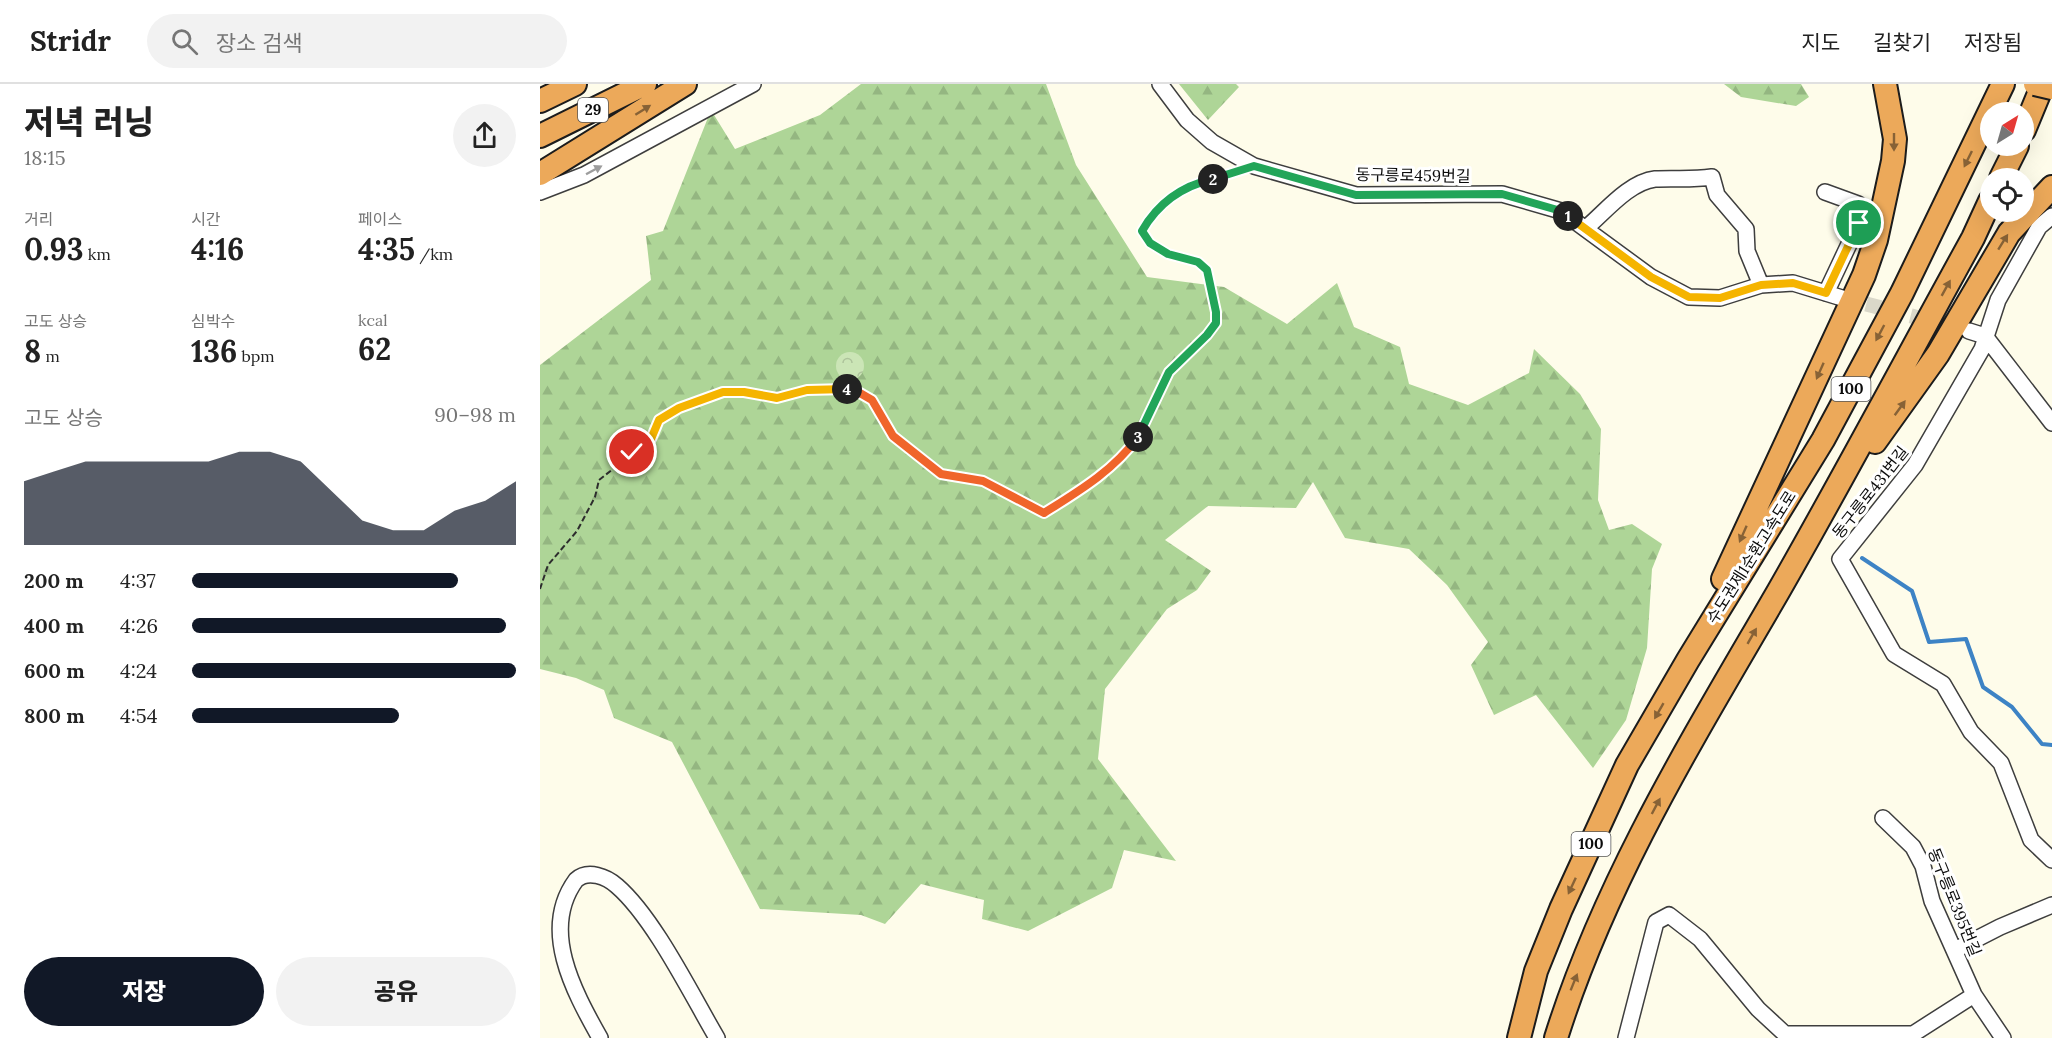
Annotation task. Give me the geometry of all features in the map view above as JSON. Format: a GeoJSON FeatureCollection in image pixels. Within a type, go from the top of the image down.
{"type":"FeatureCollection","features":[{"type":"Feature","properties":{"kind":"highway","name":"29"},"geometry":{"type":"LineString","coordinates":[[540,100],[575,84]]}},
{"type":"Feature","properties":{"kind":"highway","name":"29"},"geometry":{"type":"LineString","coordinates":[[540,136],[645,84]]}},
{"type":"Feature","properties":{"kind":"highway"},"geometry":{"type":"LineString","coordinates":[[540,174],[685,84]]}},
{"type":"Feature","properties":{"kind":"highway"},"geometry":{"type":"LineString","coordinates":[[1688,660],[1767,481],[1864,274],[1876,240],[1895,139],[1885,84]]}},
{"type":"Feature","properties":{"kind":"highway","name":"수도권제1순환고속도로"},"geometry":{"type":"LineString","coordinates":[[1519,1038],[1536,970],[1561,909],[1627,765],[1688,660],[1823,440],[1902,293],[2002,84]]}},
{"type":"Feature","properties":{"kind":"highway"},"geometry":{"type":"LineString","coordinates":[[2035,84],[2052,88]]}},
{"type":"Feature","properties":{"kind":"highway"},"geometry":{"type":"LineString","coordinates":[[2034,106],[2043,84]]}},
{"type":"Feature","properties":{"kind":"highway"},"geometry":{"type":"LineString","coordinates":[[1817,524],[1938,354],[2009,232],[2052,187]]}},
{"type":"Feature","properties":{"kind":"highway","name":"100"},"geometry":{"type":"LineString","coordinates":[[1556,1038],[1571,990],[1628,860],[1683,756],[1817,524],[1980,222]]}},
{"type":"Feature","properties":{"kind":"street"},"geometry":{"type":"LineString","coordinates":[[540,192],[584,175],[753,84]]}},
{"type":"Feature","properties":{"kind":"street","name":"동구릉로459번길"},"geometry":{"type":"LineString","coordinates":[[1160,84],[1195,127],[1212,142],[1254,166],[1356,195],[1502,194],[1561,211],[1651,277],[1689,297],[1720,298],[1761,285],[1793,283],[1842,298]]}},
{"type":"Feature","properties":{"kind":"street"},"geometry":{"type":"LineString","coordinates":[[1586,228],[1631,188],[1653,179],[1686,181],[1712,177],[1717,195],[1746,229],[1747,251],[1761,285]]}},
{"type":"Feature","properties":{"kind":"street"},"geometry":{"type":"LineString","coordinates":[[1825,192],[1858,204],[1859,223],[1826,293]]}},
{"type":"Feature","properties":{"kind":"street"},"geometry":{"type":"LineString","coordinates":[[1985,336],[2003,291],[2040,227],[2052,216]]}},
{"type":"Feature","properties":{"kind":"street"},"geometry":{"type":"LineString","coordinates":[[1969,332],[1985,336],[2052,423]]}},
{"type":"Feature","properties":{"kind":"street","name":"동구릉로431번길"},"geometry":{"type":"LineString","coordinates":[[1985,336],[1982,348],[1915,465],[1840,559],[1894,654],[1943,684],[1971,732],[2001,763],[2031,840],[2052,860]]}},
{"type":"Feature","properties":{"kind":"street","name":"동구릉로395번길"},"geometry":{"type":"LineString","coordinates":[[1883,818],[1913,846],[1923,866],[1932,901],[1974,995],[2007,1037]]}},
{"type":"Feature","properties":{"kind":"street"},"geometry":{"type":"LineString","coordinates":[[600,1038],[560,967],[550,935],[562,893],[579,877],[597,874],[616,885],[640,909],[717,1038]]}},
{"type":"Feature","properties":{"kind":"street"},"geometry":{"type":"LineString","coordinates":[[1955,950],[2052,905]]}},
{"type":"Feature","properties":{"kind":"street"},"geometry":{"type":"LineString","coordinates":[[1626,1038],[1656,922],[1669,915],[1700,939],[1758,1009],[1784,1036],[1913,1034],[1974,995]]}},
{"type":"Feature","properties":{"kind":"path"},"geometry":{"type":"LineString","coordinates":[[540,589],[548,566],[578,531],[595,496],[599,480],[651,439],[659,420],[679,408],[723,392],[744,392],[777,398],[807,390],[853,389],[872,400],[893,436],[941,474],[983,481],[1044,513],[1087,487],[1127,451],[1142,431],[1169,372],[1194,350],[1216,323],[1216,312],[1207,270],[1198,262],[1168,254],[1150,243],[1142,231],[1153,212],[1193,183],[1254,166]]}},
{"type":"Feature","properties":{"kind":"green space"},"geometry":{"type":"Polygon","coordinates":[[[861,84],[1046,84],[1076,165],[1147,277],[1224,287],[1287,324],[1337,283],[1354,327],[1400,347],[1409,384],[1468,405],[1529,373],[1534,349],[1580,394],[1601,429],[1598,500],[1609,530],[1632,524],[1662,544],[1652,569],[1647,648],[1626,720],[1593,768],[1536,695],[1494,715],[1471,665],[1488,642],[1447,585],[1409,549],[1345,538],[1313,482],[1296,508],[1208,506],[1165,540],[1211,571],[1197,590],[1167,609],[1105,689],[1098,759],[1176,861],[1124,850],[1112,888],[1028,931],[982,919],[984,900],[921,884],[885,924],[861,915],[760,909],[672,742],[614,718],[604,690],[576,678],[540,669],[540,365],[651,280],[646,236],[663,231],[711,110],[735,149],[820,115],[861,84]]]}},
{"type":"Feature","properties":{"kind":"green space"},"geometry":{"type":"Polygon","coordinates":[[[1179,84],[1236,84],[1239,87],[1208,120],[1179,84]]]}},
{"type":"Feature","properties":{"kind":"green space"},"geometry":{"type":"Polygon","coordinates":[[[1724,84],[1801,84],[1809,97],[1796,106],[1741,97],[1724,84]]]}},
{"type":"Feature","properties":{"kind":"green space"},"geometry":{"type":"Polygon","coordinates":[[[850,352],[860,356],[864,366],[860,376],[850,380],[840,376],[836,366],[840,356],[850,352]]]}},
{"type":"Feature","properties":{"kind":"waterway"},"geometry":{"type":"LineString","coordinates":[[1862,558],[1912,591],[1929,642],[1966,639],[1983,687],[2012,707],[2042,744],[2052,745]]}},
{"type":"Feature","properties":{"kind":"tunnel"},"geometry":{"type":"LineString","coordinates":[[1844,298],[1960,329]]}},
{"type":"Feature","properties":{"kind":"route"},"geometry":{"type":"LineString","coordinates":[[632,452],[651,439],[659,420],[679,408],[723,392],[744,392],[777,398],[807,390],[853,389],[872,400],[893,436],[941,474],[948,477],[983,481],[1005,495],[1044,513],[1087,487],[1132,445],[1142,431],[1169,372],[1177,362],[1194,350],[1216,323],[1216,312],[1207,270],[1198,262],[1168,254],[1150,243],[1142,231],[1153,212],[1193,183],[1254,166],[1356,195],[1502,194],[1561,211],[1651,277],[1689,297],[1720,298],[1761,285],[1793,283],[1826,293],[1859,223]]}}]}
